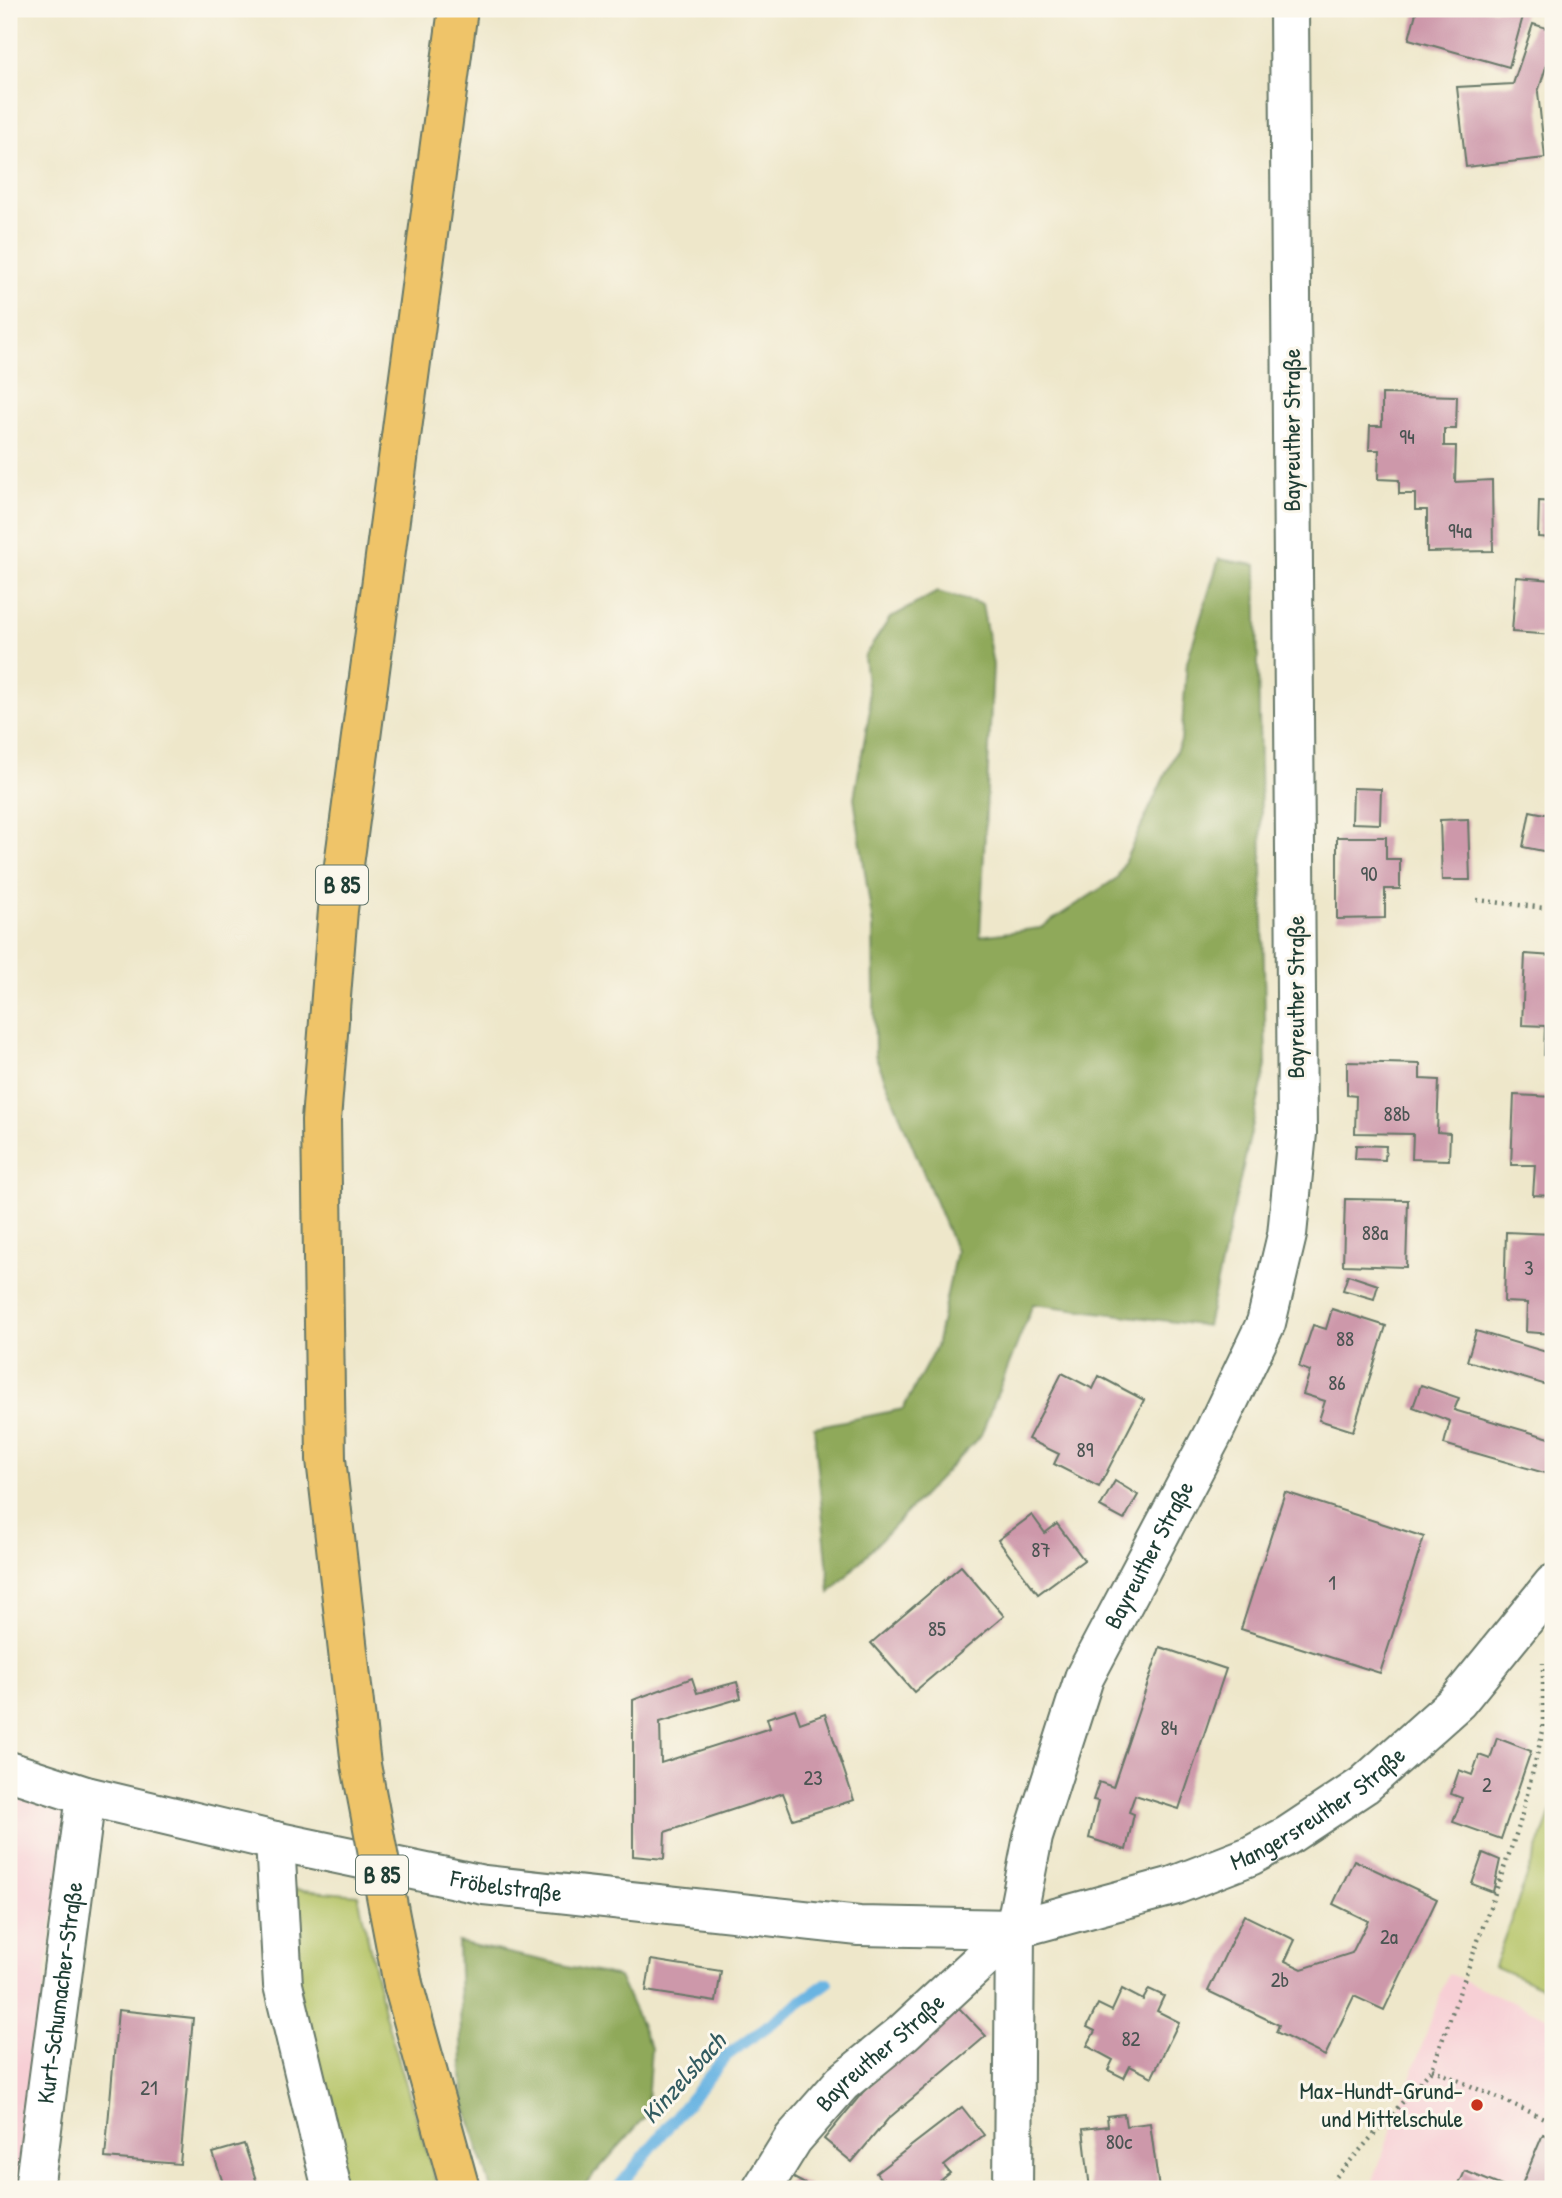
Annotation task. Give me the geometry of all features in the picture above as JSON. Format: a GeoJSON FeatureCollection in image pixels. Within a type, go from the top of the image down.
{"type":"FeatureCollection","features":[{"type":"Feature","properties":{"kind":"main road","name":"B 85"},"geometry":{"type":"LineString","coordinates":[[458,9],[338,910],[321,1120],[326,1459],[360,1765],[403,1984],[460,2189]]}},
{"type":"Feature","properties":{"kind":"street","name":"Bayreuther Straße"},"geometry":{"type":"LineString","coordinates":[[1013,2189],[1015,1929],[1033,1837],[1084,1678],[1214,1432],[1266,1323],[1287,1235],[1297,1133],[1289,9]]}},
{"type":"Feature","properties":{"kind":"street","name":"Mangersreuther Straße"},"geometry":{"type":"LineString","coordinates":[[1015,1929],[1173,1886],[1250,1856],[1287,1836],[1364,1785],[1458,1701],[1548,1592]]}},
{"type":"Feature","properties":{"kind":"street","name":"Fröbelstraße"},"geometry":{"type":"LineString","coordinates":[[9,1771],[86,1796],[275,1841],[484,1885],[859,1926],[1015,1929]]}},
{"type":"Feature","properties":{"kind":"street","name":"Kurt-Schumacher-Straße"},"geometry":{"type":"LineString","coordinates":[[34,2189],[86,1796]]}},
{"type":"Feature","properties":{"kind":"street"},"geometry":{"type":"LineString","coordinates":[[275,1841],[283,1985],[332,2189]]}},
{"type":"Feature","properties":{"kind":"street","name":"Bayreuther Straße"},"geometry":{"type":"LineString","coordinates":[[762,2189],[793,2139],[842,2083],[903,2033],[1015,1929]]}},
{"type":"Feature","properties":{"kind":"path"},"geometry":{"type":"LineString","coordinates":[[1477,900],[1553,909]]}},
{"type":"Feature","properties":{"kind":"path"},"geometry":{"type":"LineString","coordinates":[[1331,2189],[1336,2176],[1432,2069],[1519,1826],[1543,1731],[1548,1592]]}},
{"type":"Feature","properties":{"kind":"path"},"geometry":{"type":"LineString","coordinates":[[1432,2069],[1553,2122]]}},
{"type":"Feature","properties":{"kind":"shaded area"},"geometry":{"type":"Polygon","coordinates":[[[9,1786],[68,1807],[18,2189],[9,2189],[9,1786]]]}},
{"type":"Feature","properties":{"kind":"shaded area","name":"Max-Hundt-Grund- und Mittelschule"},"geometry":{"type":"Polygon","coordinates":[[[1448,1973],[1553,2020],[1553,2189],[1370,2189],[1448,1973]]]}},
{"type":"Feature","properties":{"kind":"green space"},"geometry":{"type":"Polygon","coordinates":[[[1219,559],[1256,565],[1266,1066],[1207,1326],[1033,1304],[981,1435],[830,1593],[814,1427],[903,1409],[936,1347],[956,1251],[875,1055],[873,926],[854,798],[870,709],[864,657],[890,618],[937,592],[982,604],[993,665],[980,936],[1040,928],[1117,878],[1181,741],[1187,662],[1219,559]]]}},
{"type":"Feature","properties":{"kind":"green space"},"geometry":{"type":"Polygon","coordinates":[[[1553,1806],[1553,1992],[1494,1966],[1553,1806]]]}},
{"type":"Feature","properties":{"kind":"green space"},"geometry":{"type":"Polygon","coordinates":[[[278,1888],[358,1895],[385,2015],[438,2189],[332,2189],[278,1888]]]}},
{"type":"Feature","properties":{"kind":"green space"},"geometry":{"type":"Polygon","coordinates":[[[458,1942],[619,1977],[651,2048],[646,2116],[581,2189],[491,2189],[463,2099],[458,1942]]]}},
{"type":"Feature","properties":{"kind":"building"},"geometry":{"type":"Polygon","coordinates":[[[1417,9],[1525,9],[1509,67],[1409,39],[1417,9]]]}},
{"type":"Feature","properties":{"kind":"building"},"geometry":{"type":"Polygon","coordinates":[[[1533,24],[1553,30],[1553,45],[1538,92],[1545,158],[1466,167],[1457,87],[1513,84],[1533,24]]]}},
{"type":"Feature","properties":{"kind":"building"},"geometry":{"type":"Polygon","coordinates":[[[1382,394],[1457,396],[1456,429],[1444,429],[1444,446],[1456,446],[1455,482],[1492,480],[1493,551],[1427,552],[1427,510],[1415,510],[1415,494],[1399,494],[1399,480],[1378,479],[1379,450],[1369,450],[1370,426],[1382,426],[1382,394]]]}},
{"type":"Feature","properties":{"kind":"building"},"geometry":{"type":"Polygon","coordinates":[[[1539,501],[1553,502],[1553,538],[1538,537],[1539,501]]]}},
{"type":"Feature","properties":{"kind":"building"},"geometry":{"type":"Polygon","coordinates":[[[1516,577],[1553,580],[1553,635],[1512,632],[1516,577]]]}},
{"type":"Feature","properties":{"kind":"building"},"geometry":{"type":"Polygon","coordinates":[[[1353,788],[1381,789],[1380,824],[1352,823],[1353,788]]]}},
{"type":"Feature","properties":{"kind":"building"},"geometry":{"type":"Polygon","coordinates":[[[1552,805],[1553,853],[1523,847],[1530,811],[1550,815],[1552,805]]]}},
{"type":"Feature","properties":{"kind":"building"},"geometry":{"type":"Polygon","coordinates":[[[1468,819],[1470,880],[1442,880],[1440,820],[1468,819]]]}},
{"type":"Feature","properties":{"kind":"building"},"geometry":{"type":"Polygon","coordinates":[[[1337,837],[1386,837],[1386,859],[1400,859],[1400,889],[1385,889],[1385,918],[1337,919],[1337,837]]]}},
{"type":"Feature","properties":{"kind":"building"},"geometry":{"type":"Polygon","coordinates":[[[1525,954],[1553,956],[1553,1056],[1544,1055],[1545,1026],[1522,1025],[1525,954]]]}},
{"type":"Feature","properties":{"kind":"building"},"geometry":{"type":"Polygon","coordinates":[[[1347,1062],[1420,1064],[1420,1079],[1439,1080],[1437,1132],[1450,1133],[1449,1160],[1412,1159],[1413,1134],[1355,1133],[1356,1096],[1347,1095],[1347,1062]]]}},
{"type":"Feature","properties":{"kind":"building"},"geometry":{"type":"Polygon","coordinates":[[[1514,1095],[1553,1097],[1553,1196],[1533,1195],[1535,1165],[1511,1165],[1514,1095]]]}},
{"type":"Feature","properties":{"kind":"building"},"geometry":{"type":"Polygon","coordinates":[[[1356,1145],[1386,1146],[1385,1160],[1355,1159],[1356,1145]]]}},
{"type":"Feature","properties":{"kind":"building"},"geometry":{"type":"Polygon","coordinates":[[[1345,1199],[1408,1200],[1406,1267],[1343,1265],[1345,1199]]]}},
{"type":"Feature","properties":{"kind":"building"},"geometry":{"type":"Polygon","coordinates":[[[1506,1232],[1553,1234],[1553,1334],[1526,1332],[1527,1303],[1504,1302],[1506,1232]]]}},
{"type":"Feature","properties":{"kind":"building"},"geometry":{"type":"Polygon","coordinates":[[[1348,1275],[1378,1285],[1374,1299],[1343,1290],[1348,1275]]]}},
{"type":"Feature","properties":{"kind":"building"},"geometry":{"type":"Polygon","coordinates":[[[1332,1309],[1386,1326],[1353,1431],[1319,1420],[1325,1401],[1303,1394],[1310,1371],[1299,1367],[1313,1325],[1326,1329],[1332,1309]]]}},
{"type":"Feature","properties":{"kind":"building"},"geometry":{"type":"Polygon","coordinates":[[[1476,1331],[1553,1354],[1553,1387],[1467,1361],[1476,1331]]]}},
{"type":"Feature","properties":{"kind":"building"},"geometry":{"type":"Polygon","coordinates":[[[1062,1373],[1093,1389],[1099,1376],[1144,1400],[1099,1487],[1054,1464],[1059,1454],[1028,1439],[1062,1373]]]}},
{"type":"Feature","properties":{"kind":"building"},"geometry":{"type":"Polygon","coordinates":[[[1421,1385],[1459,1398],[1454,1410],[1553,1439],[1553,1455],[1548,1474],[1444,1444],[1450,1421],[1413,1407],[1421,1385]]]}},
{"type":"Feature","properties":{"kind":"building"},"geometry":{"type":"Polygon","coordinates":[[[1115,1481],[1138,1495],[1124,1520],[1100,1507],[1115,1481]]]}},
{"type":"Feature","properties":{"kind":"building"},"geometry":{"type":"Polygon","coordinates":[[[1285,1492],[1424,1537],[1380,1673],[1241,1629],[1285,1492]]]}},
{"type":"Feature","properties":{"kind":"building"},"geometry":{"type":"Polygon","coordinates":[[[1032,1515],[1045,1533],[1057,1524],[1084,1560],[1038,1594],[998,1540],[1032,1515]]]}},
{"type":"Feature","properties":{"kind":"building"},"geometry":{"type":"Polygon","coordinates":[[[961,1566],[1004,1616],[914,1692],[871,1643],[961,1566]]]}},
{"type":"Feature","properties":{"kind":"building"},"geometry":{"type":"Polygon","coordinates":[[[1160,1647],[1226,1669],[1179,1809],[1135,1795],[1129,1812],[1134,1814],[1126,1850],[1089,1838],[1098,1801],[1093,1800],[1099,1782],[1113,1787],[1160,1647]]]}},
{"type":"Feature","properties":{"kind":"building"},"geometry":{"type":"Polygon","coordinates":[[[692,1678],[697,1693],[737,1682],[741,1698],[660,1722],[661,1763],[770,1728],[767,1718],[795,1709],[800,1723],[825,1714],[854,1800],[793,1819],[783,1793],[665,1832],[664,1859],[633,1856],[633,1700],[692,1678]]]}},
{"type":"Feature","properties":{"kind":"building"},"geometry":{"type":"Polygon","coordinates":[[[1497,1738],[1531,1751],[1501,1839],[1453,1822],[1462,1798],[1451,1794],[1459,1770],[1472,1775],[1479,1755],[1490,1759],[1497,1738]]]}},
{"type":"Feature","properties":{"kind":"building"},"geometry":{"type":"Polygon","coordinates":[[[1483,1853],[1500,1860],[1493,1892],[1472,1884],[1483,1853]]]}},
{"type":"Feature","properties":{"kind":"building"},"geometry":{"type":"Polygon","coordinates":[[[1354,1860],[1437,1899],[1384,2010],[1354,1996],[1325,2056],[1276,2032],[1279,2025],[1208,1991],[1244,1915],[1295,1940],[1285,1961],[1302,1969],[1352,1953],[1368,1921],[1333,1904],[1354,1860]]]}},
{"type":"Feature","properties":{"kind":"building"},"geometry":{"type":"Polygon","coordinates":[[[651,1960],[721,1971],[716,2002],[646,1991],[651,1960]]]}},
{"type":"Feature","properties":{"kind":"building"},"geometry":{"type":"Polygon","coordinates":[[[1122,1989],[1143,2000],[1149,1989],[1164,1996],[1157,2011],[1179,2022],[1152,2077],[1130,2066],[1124,2078],[1108,2070],[1113,2060],[1087,2046],[1095,2031],[1087,2027],[1098,2004],[1112,2011],[1122,1989]]]}},
{"type":"Feature","properties":{"kind":"building"},"geometry":{"type":"Polygon","coordinates":[[[959,2008],[986,2036],[888,2119],[852,2162],[824,2139],[863,2092],[904,2052],[959,2008]]]}},
{"type":"Feature","properties":{"kind":"building"},"geometry":{"type":"Polygon","coordinates":[[[118,2010],[193,2018],[180,2164],[105,2158],[118,2010]]]}},
{"type":"Feature","properties":{"kind":"building"},"geometry":{"type":"Polygon","coordinates":[[[962,2107],[984,2135],[944,2166],[950,2173],[930,2189],[888,2189],[876,2173],[962,2107]]]}},
{"type":"Feature","properties":{"kind":"building"},"geometry":{"type":"Polygon","coordinates":[[[1124,2114],[1126,2126],[1150,2123],[1159,2189],[1090,2189],[1083,2129],[1108,2126],[1107,2116],[1124,2114]]]}},
{"type":"Feature","properties":{"kind":"building"},"geometry":{"type":"Polygon","coordinates":[[[1543,2134],[1553,2138],[1553,2189],[1520,2189],[1543,2134]]]}},
{"type":"Feature","properties":{"kind":"building"},"geometry":{"type":"Polygon","coordinates":[[[244,2144],[259,2189],[225,2189],[213,2153],[244,2144]]]}},
{"type":"Feature","properties":{"kind":"building"},"geometry":{"type":"Polygon","coordinates":[[[1465,2171],[1509,2189],[1457,2189],[1465,2171]]]}},
{"type":"Feature","properties":{"kind":"building"},"geometry":{"type":"Polygon","coordinates":[[[792,2177],[814,2189],[785,2189],[792,2177]]]}},
{"type":"Feature","properties":{"kind":"waterway","name":"Kinzelsbach"},"geometry":{"type":"LineString","coordinates":[[617,2189],[726,2056],[827,1983]]}},
{"type":"Feature","properties":{"kind":"place","name":"Max-Hundt-Grund- und Mittelschule"},"geometry":{"type":"Point","coordinates":[1477,2105]}}]}
